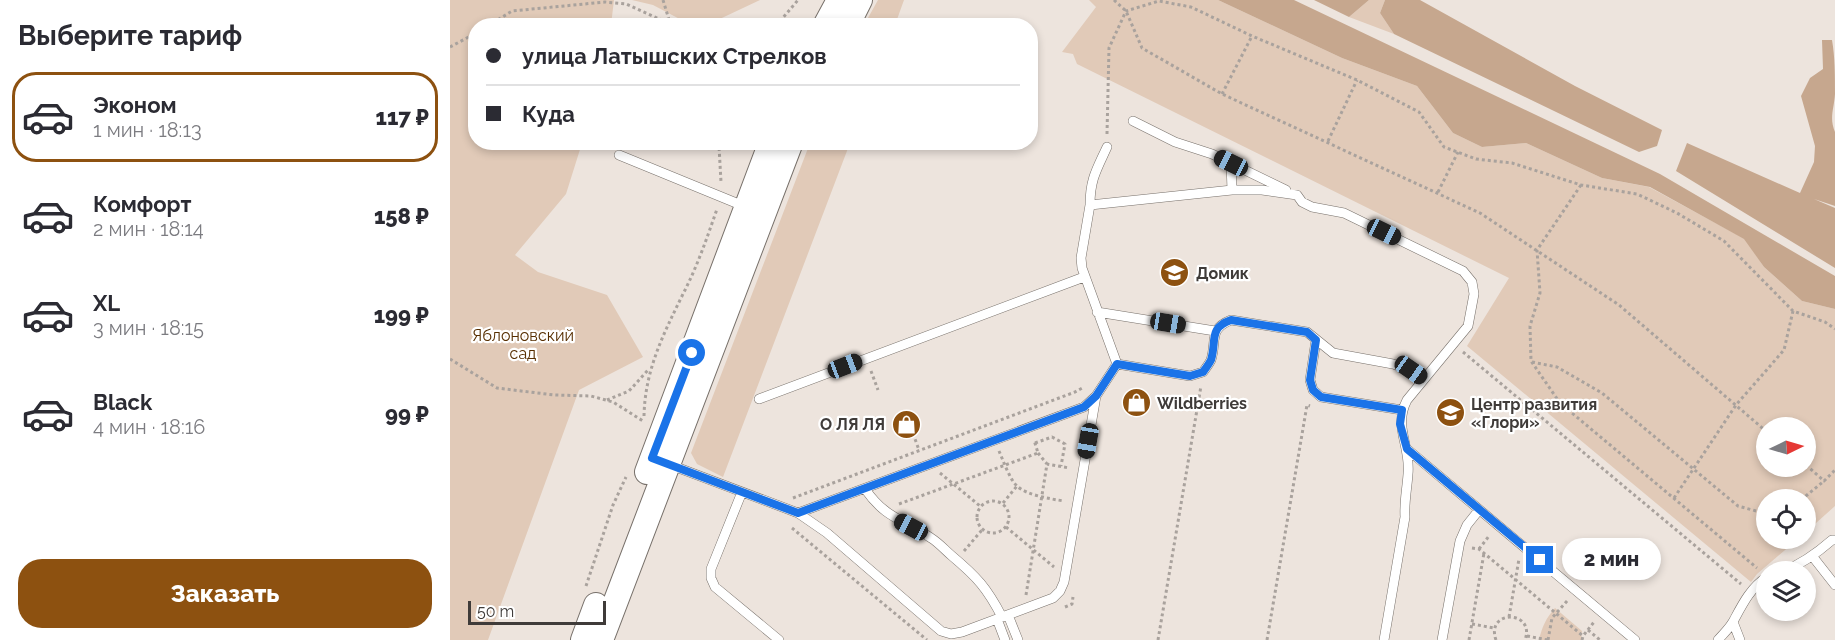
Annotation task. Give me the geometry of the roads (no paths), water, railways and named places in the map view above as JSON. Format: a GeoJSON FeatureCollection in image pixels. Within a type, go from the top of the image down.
{"type":"FeatureCollection","features":[{"type":"Feature","properties":{"kind":"street"},"geometry":{"type":"LineString","coordinates":[[829,18],[839,0]]}},
{"type":"Feature","properties":{"kind":"street"},"geometry":{"type":"LineString","coordinates":[[851,18],[860,0]]}},
{"type":"Feature","properties":{"kind":"street"},"geometry":{"type":"LineString","coordinates":[[601,640],[746,207],[768,150]]}},
{"type":"Feature","properties":{"kind":"street"},"geometry":{"type":"LineString","coordinates":[[583,640],[660,461],[788,150]]}},
{"type":"Feature","properties":{"kind":"lane"},"geometry":{"type":"LineString","coordinates":[[1133,121],[1174,142],[1212,154],[1231,163],[1297,195],[1302,202],[1312,207],[1344,213],[1463,272],[1472,282],[1474,294],[1468,326],[1407,400],[1402,410],[1400,424],[1407,449],[1409,473],[1404,500],[1405,517],[1384,640]]}},
{"type":"Feature","properties":{"kind":"lane"},"geometry":{"type":"LineString","coordinates":[[1107,147],[1092,178],[1081,258],[1084,277],[1117,364]]}},
{"type":"Feature","properties":{"kind":"lane"},"geometry":{"type":"LineString","coordinates":[[618,155],[746,207]]}},
{"type":"Feature","properties":{"kind":"lane"},"geometry":{"type":"LineString","coordinates":[[1231,163],[1232,190]]}},
{"type":"Feature","properties":{"kind":"lane"},"geometry":{"type":"LineString","coordinates":[[1090,205],[1232,190],[1262,190],[1297,195]]}},
{"type":"Feature","properties":{"kind":"lane"},"geometry":{"type":"LineString","coordinates":[[759,399],[1084,277]]}},
{"type":"Feature","properties":{"kind":"lane"},"geometry":{"type":"LineString","coordinates":[[1097,312],[1215,331]]}},
{"type":"Feature","properties":{"kind":"lane"},"geometry":{"type":"LineString","coordinates":[[1117,364],[1190,376],[1203,372],[1210,361],[1215,331],[1221,323],[1231,320],[1307,332],[1333,353],[1394,364],[1411,370],[1425,379]]}},
{"type":"Feature","properties":{"kind":"lane"},"geometry":{"type":"LineString","coordinates":[[1316,340],[1310,380],[1313,390],[1321,397],[1402,410]]}},
{"type":"Feature","properties":{"kind":"lane"},"geometry":{"type":"LineString","coordinates":[[798,513],[1084,407],[1096,396],[1117,364]]}},
{"type":"Feature","properties":{"kind":"lane"},"geometry":{"type":"LineString","coordinates":[[660,461],[798,513],[827,533],[941,631],[951,634],[1053,598],[1060,591],[1065,576],[1096,396]]}},
{"type":"Feature","properties":{"kind":"lane"},"geometry":{"type":"LineString","coordinates":[[1407,449],[1635,640]]}},
{"type":"Feature","properties":{"kind":"lane"},"geometry":{"type":"LineString","coordinates":[[865,489],[874,503],[890,516],[931,538],[978,578],[1018,640]]}},
{"type":"Feature","properties":{"kind":"lane"},"geometry":{"type":"LineString","coordinates":[[742,492],[711,568],[711,578],[715,587],[779,640]]}},
{"type":"Feature","properties":{"kind":"lane"},"geometry":{"type":"LineString","coordinates":[[1442,640],[1459,545],[1467,525],[1479,510]]}},
{"type":"Feature","properties":{"kind":"lane"},"geometry":{"type":"LineString","coordinates":[[1806,561],[1835,540]]}},
{"type":"Feature","properties":{"kind":"lane"},"geometry":{"type":"LineString","coordinates":[[1813,557],[1835,585]]}},
{"type":"Feature","properties":{"kind":"lane"},"geometry":{"type":"LineString","coordinates":[[1718,640],[1733,622],[1740,606],[1756,587]]}},
{"type":"Feature","properties":{"kind":"lane"},"geometry":{"type":"LineString","coordinates":[[1002,617],[1005,640]]}},
{"type":"Feature","properties":{"kind":"lane"},"geometry":{"type":"LineString","coordinates":[[1733,622],[1740,640]]}},
{"type":"Feature","properties":{"kind":"place","name":"Домик"},"geometry":{"type":"Point","coordinates":[1175,273]}},
{"type":"Feature","properties":{"kind":"place","name":"Wildberries"},"geometry":{"type":"Point","coordinates":[1136,403]}},
{"type":"Feature","properties":{"kind":"place","name":"Центр развития «Глори»"},"geometry":{"type":"Point","coordinates":[1450,413]}},
{"type":"Feature","properties":{"kind":"place","name":"О ЛЯ ЛЯ"},"geometry":{"type":"Point","coordinates":[906,424]}},
{"type":"Feature","properties":{"kind":"park label","name":"Яблоновский сад"},"geometry":{"type":"Point","coordinates":[523,344]}}]}
